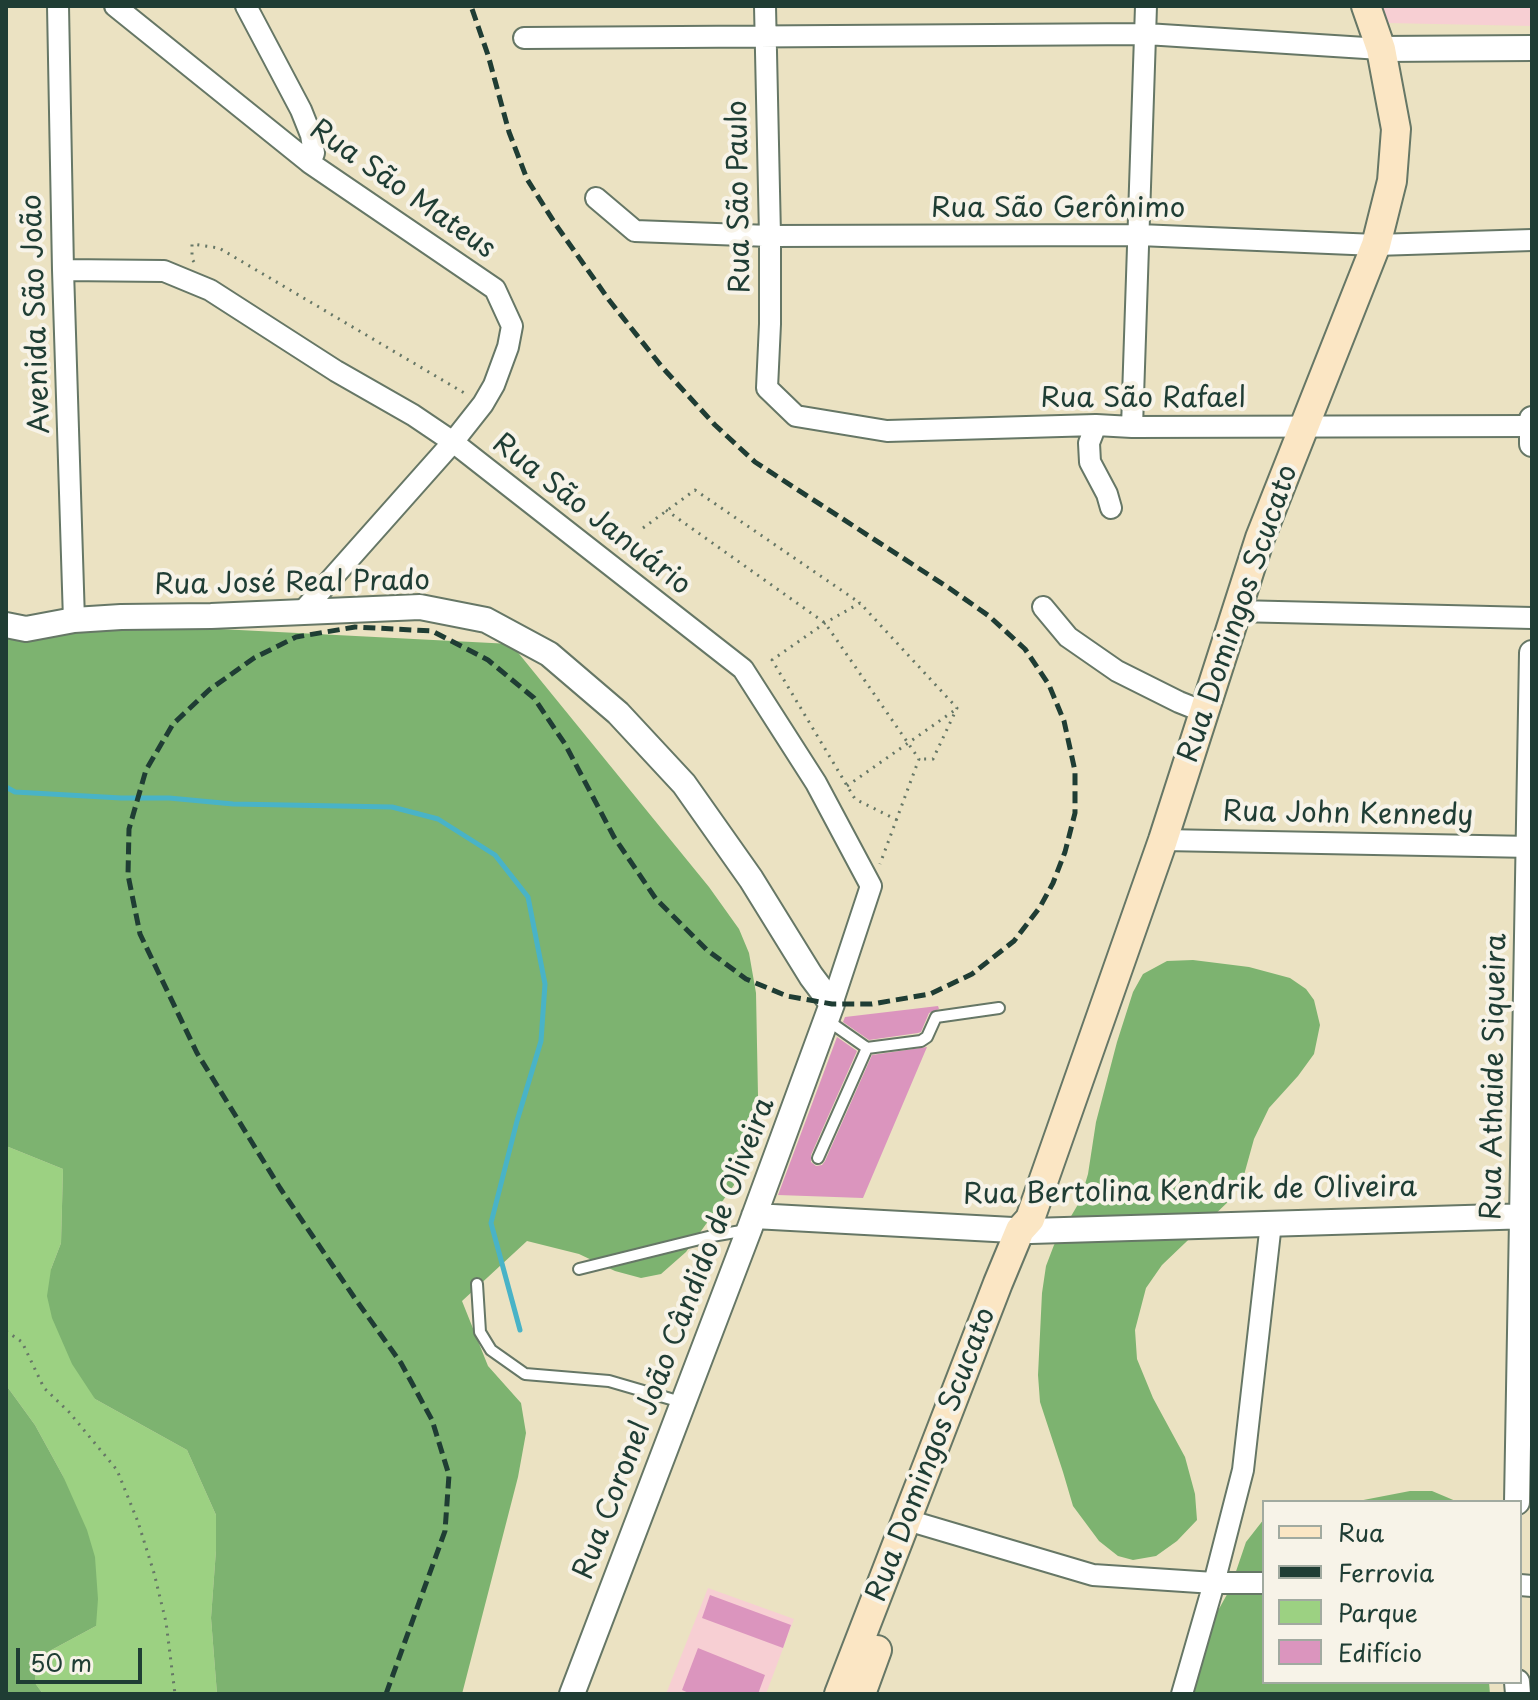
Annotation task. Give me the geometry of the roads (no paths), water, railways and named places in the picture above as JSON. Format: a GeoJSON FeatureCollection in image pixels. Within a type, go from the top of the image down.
{"type":"FeatureCollection","features":[{"type":"Feature","properties":{"kind":"main road","name":"Rua Domingos Scucato"},"geometry":{"type":"LineString","coordinates":[[839,1694],[915,1522],[1027,1227],[1163,840],[1260,538],[1376,245],[1392,181],[1396,129],[1381,49],[1366,6]]}},
{"type":"Feature","properties":{"kind":"main road","name":"Rua Domingos Scucato"},"geometry":{"type":"LineString","coordinates":[[861,1694],[915,1522]]}},
{"type":"Feature","properties":{"kind":"street","name":"Avenida São João"},"geometry":{"type":"LineString","coordinates":[[58,6],[74,620]]}},
{"type":"Feature","properties":{"kind":"street","name":"Rua São Mateus"},"geometry":{"type":"LineString","coordinates":[[115,6],[310,163],[495,289],[512,326],[494,385],[483,404],[302,612]]}},
{"type":"Feature","properties":{"kind":"street"},"geometry":{"type":"LineString","coordinates":[[246,6],[301,110],[311,135],[314,153],[310,163]]}},
{"type":"Feature","properties":{"kind":"street","name":"Rua São Paulo"},"geometry":{"type":"LineString","coordinates":[[765,6],[770,236],[767,388]]}},
{"type":"Feature","properties":{"kind":"street"},"geometry":{"type":"LineString","coordinates":[[1132,427],[1146,6]]}},
{"type":"Feature","properties":{"kind":"street"},"geometry":{"type":"LineString","coordinates":[[524,38],[1146,34],[1381,49],[1532,48]]}},
{"type":"Feature","properties":{"kind":"street","name":"Rua São Gerônimo"},"geometry":{"type":"LineString","coordinates":[[596,198],[635,231],[770,236],[1139,235],[1376,245],[1532,240]]}},
{"type":"Feature","properties":{"kind":"street","name":"Rua São Januário"},"geometry":{"type":"LineString","coordinates":[[63,270],[164,271],[210,290],[453,442],[743,669],[816,783],[871,886],[830,1012]]}},
{"type":"Feature","properties":{"kind":"street","name":"Rua São Rafael"},"geometry":{"type":"LineString","coordinates":[[767,388],[796,416],[887,431],[1096,425],[1532,426]]}},
{"type":"Feature","properties":{"kind":"street"},"geometry":{"type":"LineString","coordinates":[[1532,419],[1532,444]]}},
{"type":"Feature","properties":{"kind":"street"},"geometry":{"type":"LineString","coordinates":[[1096,425],[1089,443],[1090,462],[1111,508]]}},
{"type":"Feature","properties":{"kind":"street","name":"Rua José Real Prado"},"geometry":{"type":"LineString","coordinates":[[6,625],[26,629],[74,620],[121,617],[420,607],[486,620],[549,654],[618,713],[684,784],[751,879],[830,1012]]}},
{"type":"Feature","properties":{"kind":"street"},"geometry":{"type":"LineString","coordinates":[[1043,607],[1068,637],[1117,671],[1204,712]]}},
{"type":"Feature","properties":{"kind":"street"},"geometry":{"type":"LineString","coordinates":[[1236,611],[1532,618]]}},
{"type":"Feature","properties":{"kind":"street","name":"Rua Athaide Siqueira"},"geometry":{"type":"LineString","coordinates":[[1517,1500],[1527,1216],[1532,653]]}},
{"type":"Feature","properties":{"kind":"street","name":"Rua John Kennedy"},"geometry":{"type":"LineString","coordinates":[[1163,840],[1530,847]]}},
{"type":"Feature","properties":{"kind":"street","name":"Rua Coronel João Cândido de Oliveira"},"geometry":{"type":"LineString","coordinates":[[572,1694],[830,1012]]}},
{"type":"Feature","properties":{"kind":"street","name":"Rua Bertolina Kendrik de Oliveira"},"geometry":{"type":"LineString","coordinates":[[752,1223],[1027,1227],[1527,1216]]}},
{"type":"Feature","properties":{"kind":"street"},"geometry":{"type":"LineString","coordinates":[[1182,1694],[1243,1470],[1271,1223]]}},
{"type":"Feature","properties":{"kind":"street"},"geometry":{"type":"LineString","coordinates":[[915,1522],[1093,1575],[1262,1583]]}},
{"type":"Feature","properties":{"kind":"lane"},"geometry":{"type":"LineString","coordinates":[[867,1048],[921,1041],[927,1037],[936,1017],[999,1008]]}},
{"type":"Feature","properties":{"kind":"lane"},"geometry":{"type":"LineString","coordinates":[[830,1012],[867,1048]]}},
{"type":"Feature","properties":{"kind":"lane"},"geometry":{"type":"LineString","coordinates":[[818,1158],[867,1048]]}},
{"type":"Feature","properties":{"kind":"lane"},"geometry":{"type":"LineString","coordinates":[[579,1269],[752,1223]]}},
{"type":"Feature","properties":{"kind":"lane"},"geometry":{"type":"LineString","coordinates":[[477,1284],[480,1332],[491,1350],[525,1374],[609,1381],[683,1402]]}},
{"type":"Feature","properties":{"kind":"waterway"},"geometry":{"type":"LineString","coordinates":[[6,787],[15,792],[169,798],[233,804],[392,807],[438,819],[495,855],[528,897],[545,984],[541,1041],[491,1223],[520,1330]]}},
{"type":"Feature","properties":{"kind":"railway"},"geometry":{"type":"LineString","coordinates":[[386,1694],[445,1531],[449,1475],[432,1420],[401,1363],[280,1188],[197,1053],[140,934],[128,875],[129,829],[146,770],[173,724],[209,690],[254,658],[296,637],[355,627],[432,631],[488,660],[534,698],[565,744],[614,837],[656,899],[707,950],[746,979],[787,996],[832,1004],[872,1004],[930,994],[972,974],[1014,941],[1040,907],[1053,883],[1075,813],[1075,771],[1064,721],[1049,685],[1025,649],[989,616],[949,588],[755,462],[715,425],[662,367],[609,300],[527,179],[509,132],[471,6]]}}]}
